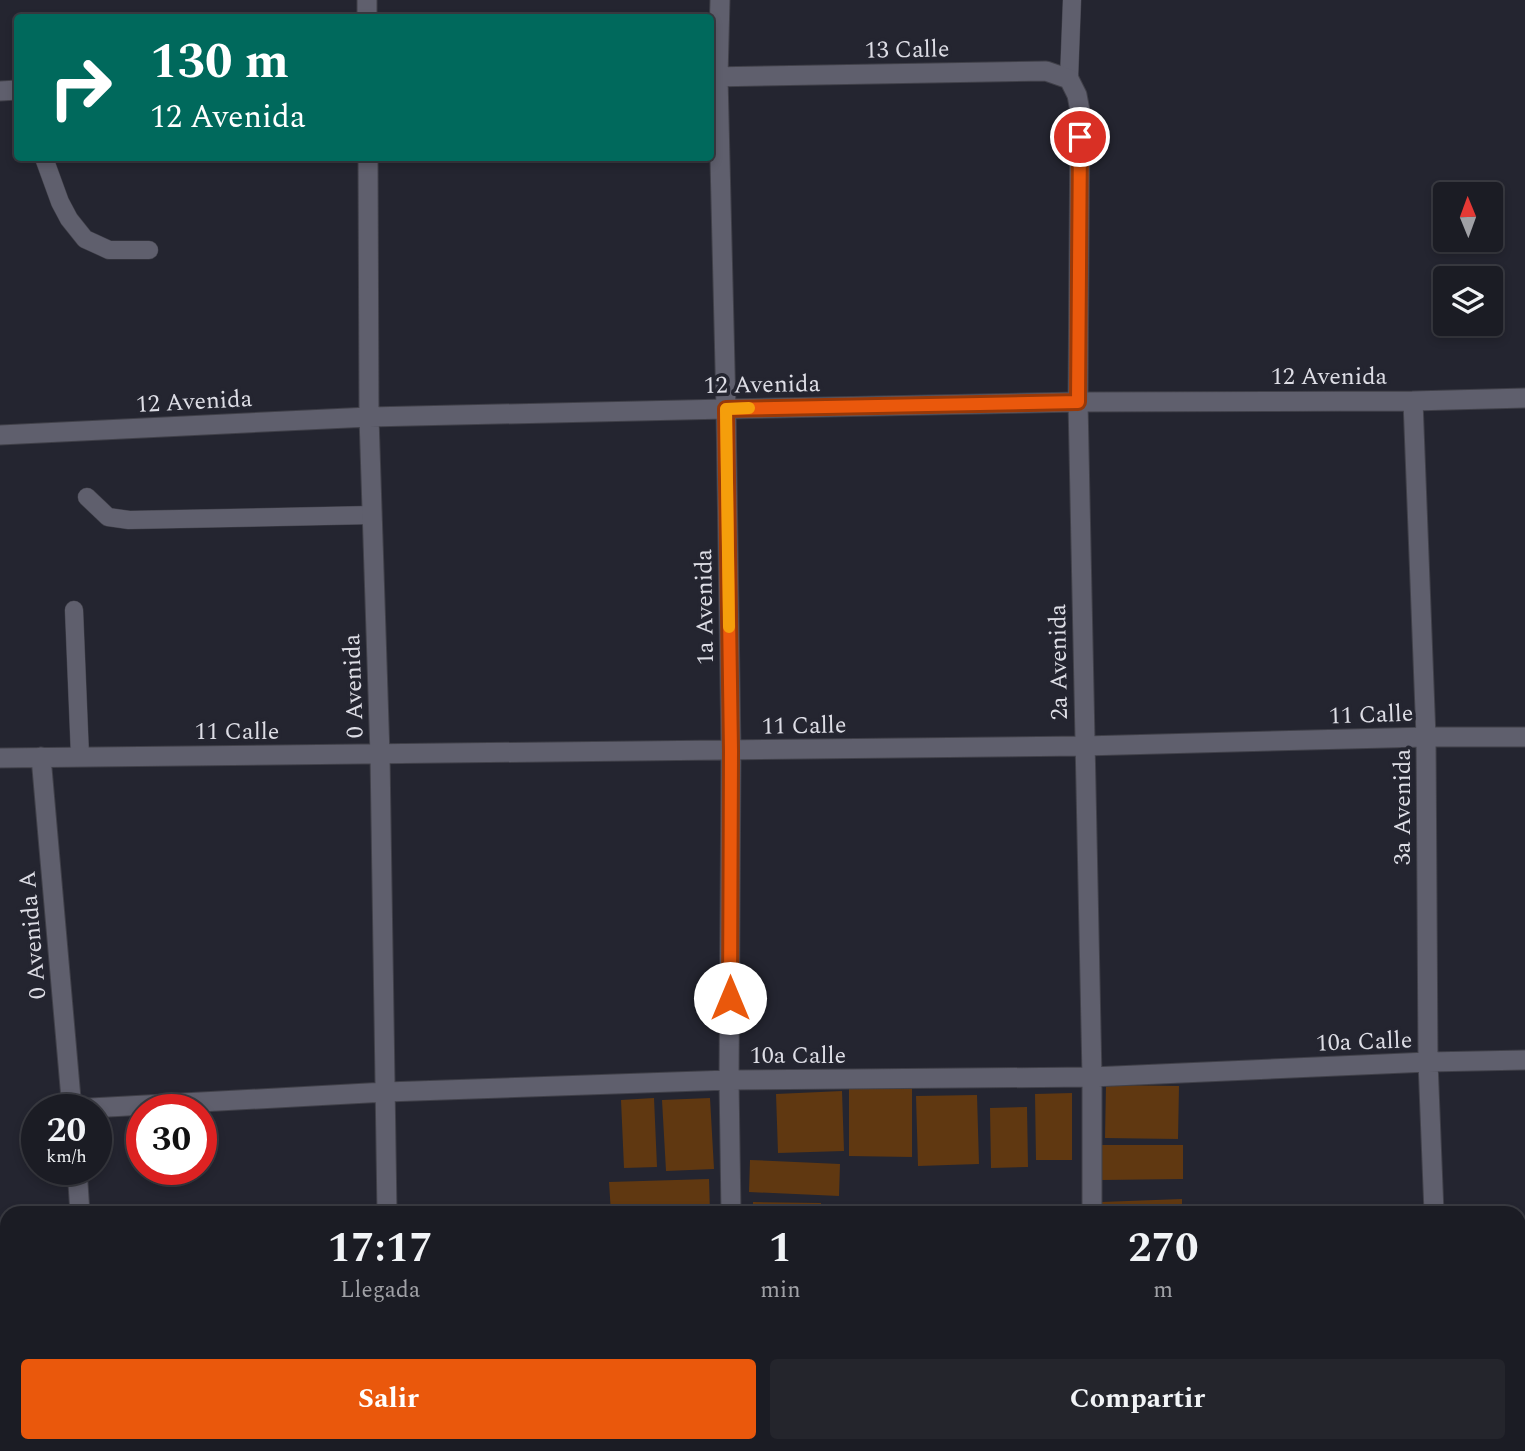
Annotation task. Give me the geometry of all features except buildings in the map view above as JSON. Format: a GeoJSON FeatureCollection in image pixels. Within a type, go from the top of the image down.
{"type":"FeatureCollection","features":[{"type":"Feature","properties":{"kind":"street","name":"1a Avenida"},"geometry":{"type":"LineString","coordinates":[[720,0],[714,77],[726,409],[731,751],[731,1206]]}},
{"type":"Feature","properties":{"kind":"street","name":"13 Calle"},"geometry":{"type":"LineString","coordinates":[[714,77],[1046,71],[1069,79]]}},
{"type":"Feature","properties":{"kind":"street","name":"2a Avenida"},"geometry":{"type":"LineString","coordinates":[[1069,79],[1077,95],[1080,111],[1078,402],[1092,1077],[1092,1206]]}},
{"type":"Feature","properties":{"kind":"street","name":"0 Avenida"},"geometry":{"type":"LineString","coordinates":[[368,161],[369,417],[380,755],[387,1206]]}},
{"type":"Feature","properties":{"kind":"street","name":"12 Avenida"},"geometry":{"type":"LineString","coordinates":[[0,435],[369,417],[1078,402],[1525,398]]}},
{"type":"Feature","properties":{"kind":"street","name":"3a Avenida"},"geometry":{"type":"LineString","coordinates":[[1413,401],[1426,737],[1428,1062],[1434,1206]]}},
{"type":"Feature","properties":{"kind":"street","name":"11 Calle"},"geometry":{"type":"LineString","coordinates":[[0,758],[731,751],[1525,737]]}},
{"type":"Feature","properties":{"kind":"street","name":"0 Avenida A"},"geometry":{"type":"LineString","coordinates":[[41,757],[71,1094]]}},
{"type":"Feature","properties":{"kind":"street","name":"10a Calle"},"geometry":{"type":"LineString","coordinates":[[112,1107],[729,1080],[1092,1077],[1525,1060]]}},
{"type":"Feature","properties":{"kind":"street"},"geometry":{"type":"LineString","coordinates":[[78,1185],[80,1206]]}},
{"type":"Feature","properties":{"kind":"lane"},"geometry":{"type":"LineString","coordinates":[[1069,79],[1072,0]]}},
{"type":"Feature","properties":{"kind":"lane"},"geometry":{"type":"LineString","coordinates":[[45,161],[69,219],[85,239],[108,250],[149,250]]}},
{"type":"Feature","properties":{"kind":"lane"},"geometry":{"type":"LineString","coordinates":[[86,497],[108,517],[129,520],[372,515]]}},
{"type":"Feature","properties":{"kind":"lane"},"geometry":{"type":"LineString","coordinates":[[74,610],[80,756]]}},
{"type":"Feature","properties":{"kind":"slow traffic"},"geometry":{"type":"LineString","coordinates":[[729,627],[726,409],[749,408]]}},
{"type":"Feature","properties":{"kind":"route"},"geometry":{"type":"LineString","coordinates":[[730,998],[731,751],[726,409],[1078,402],[1080,137]]}}]}
